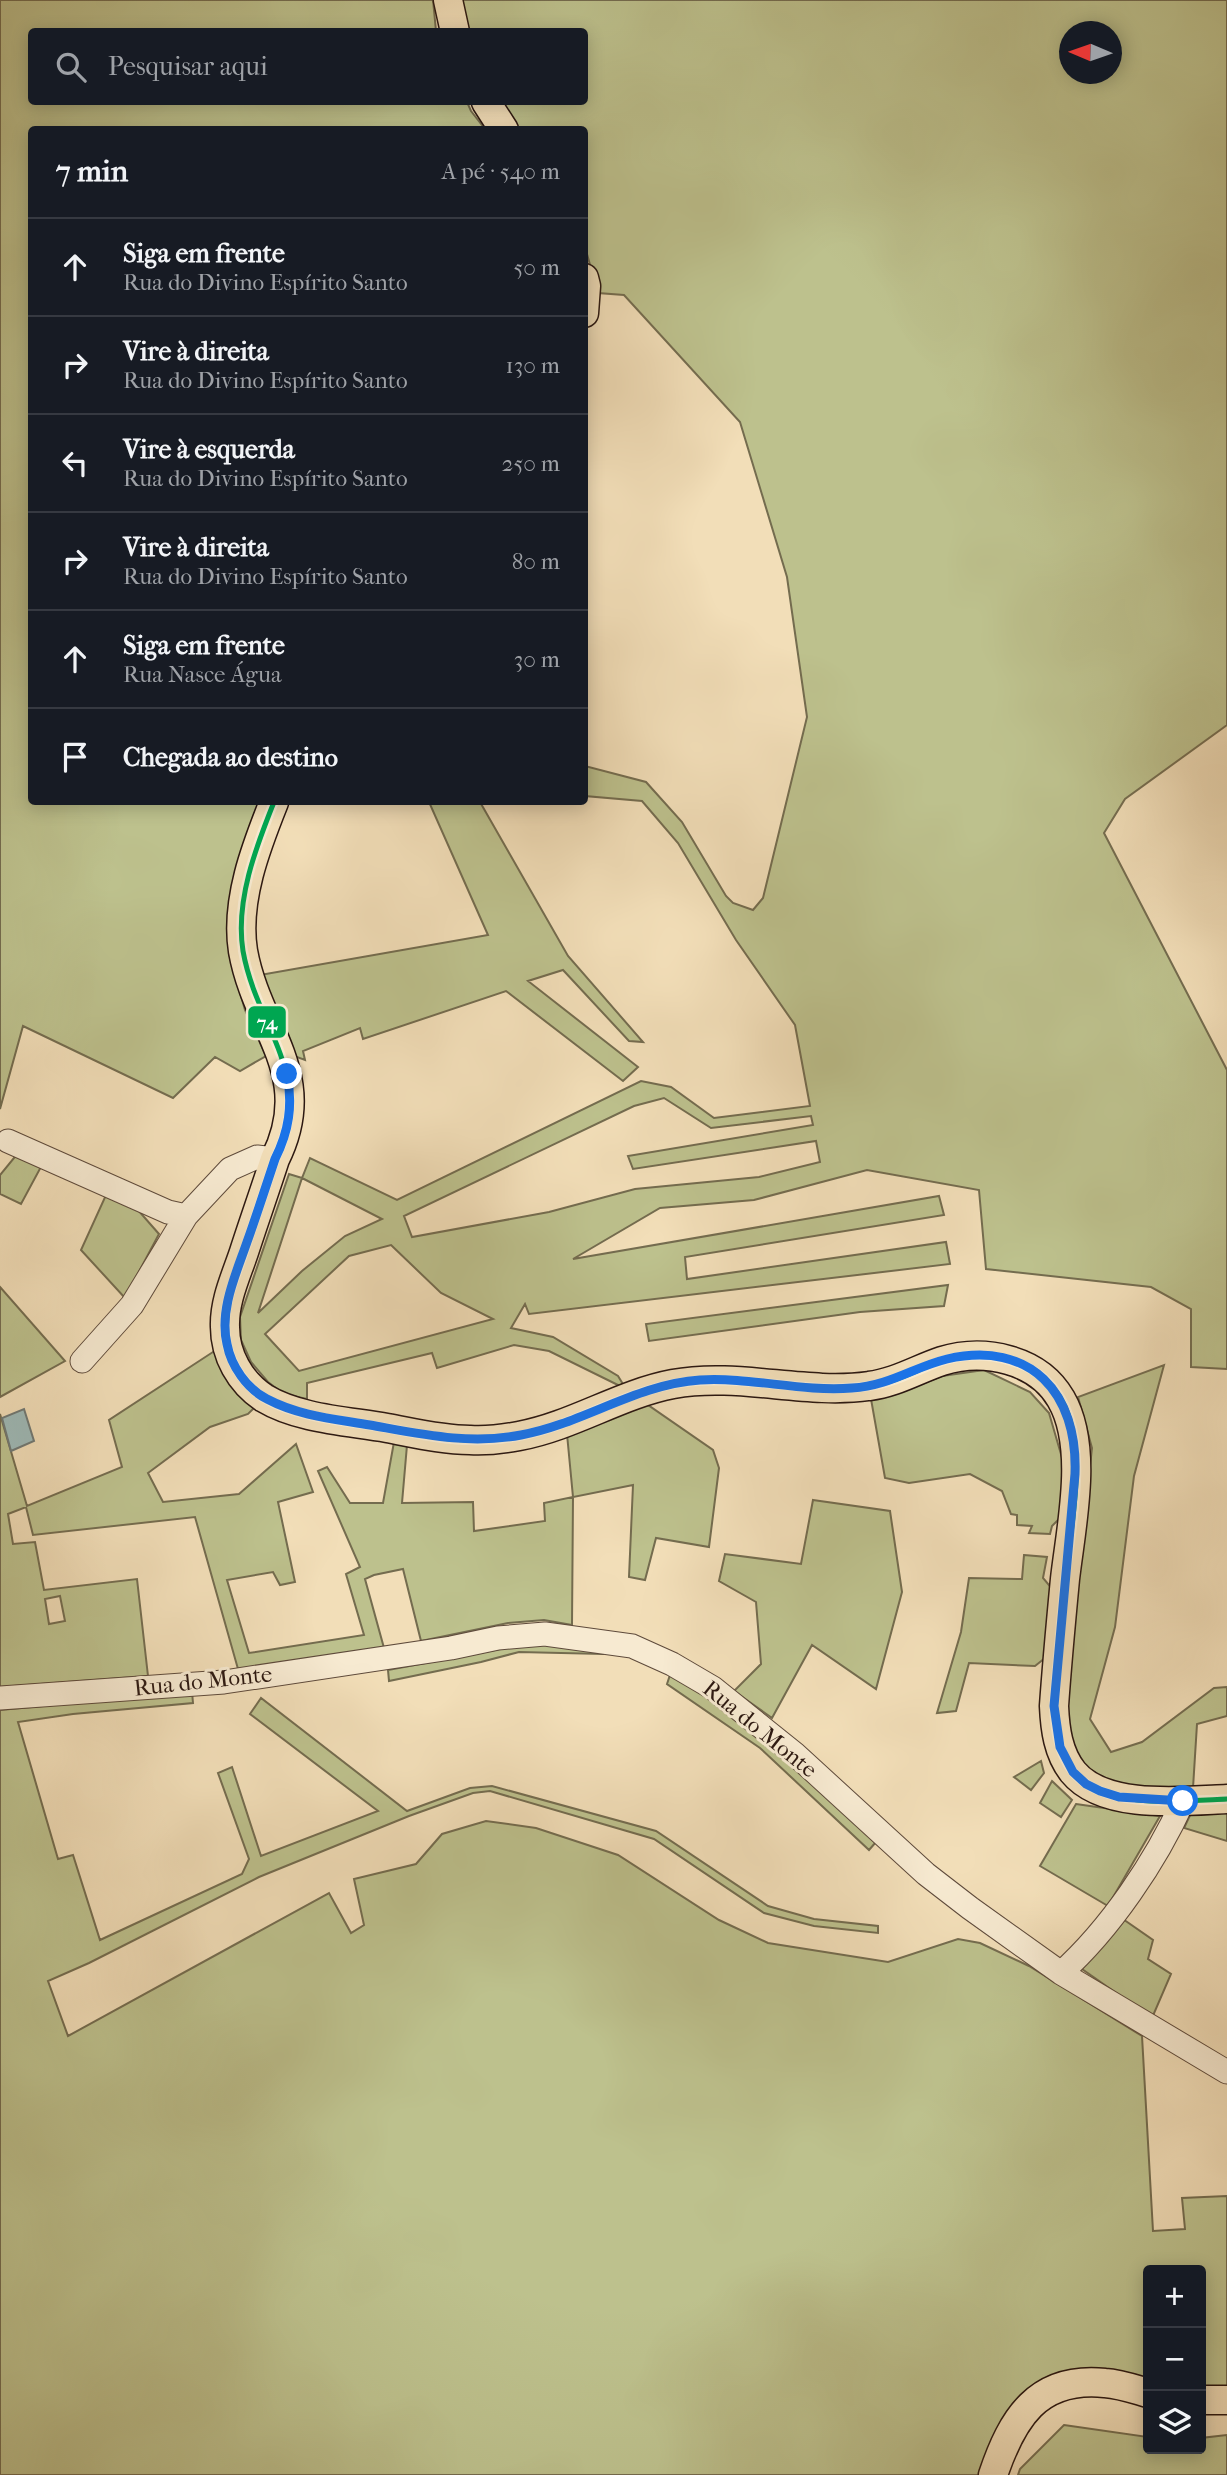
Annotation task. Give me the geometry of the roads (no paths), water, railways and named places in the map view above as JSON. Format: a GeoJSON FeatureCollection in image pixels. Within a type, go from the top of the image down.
{"type":"FeatureCollection","features":[{"type":"Feature","properties":{"kind":"main road"},"geometry":{"type":"LineString","coordinates":[[448,0],[454,28]]}},
{"type":"Feature","properties":{"kind":"main road"},"geometry":{"type":"LineString","coordinates":[[488,105],[501,126]]}},
{"type":"Feature","properties":{"kind":"main road"},"geometry":{"type":"LineString","coordinates":[[273,805],[255,854],[243,907],[242,928],[247,967],[279,1049],[290,1088],[291,1104],[286,1138],[275,1159],[225,1312],[231,1360],[246,1381],[266,1399],[295,1410],[451,1439],[487,1440],[540,1431],[670,1384],[700,1380],[805,1388],[850,1388],[874,1386],[896,1380],[944,1360],[982,1355],[1016,1362],[1029,1368],[1061,1399],[1074,1437],[1074,1486],[1054,1706],[1060,1747],[1073,1772],[1086,1784],[1119,1797],[1183,1801],[1227,1799]]}},
{"type":"Feature","properties":{"kind":"main road"},"geometry":{"type":"LineString","coordinates":[[993,2475],[1010,2432],[1022,2414],[1044,2395],[1071,2384],[1089,2382],[1115,2384],[1143,2392]]}},
{"type":"Feature","properties":{"kind":"main road"},"geometry":{"type":"LineString","coordinates":[[1206,2400],[1227,2400]]}},
{"type":"Feature","properties":{"kind":"street"},"geometry":{"type":"LineString","coordinates":[[8,1141],[168,1212],[186,1216]]}},
{"type":"Feature","properties":{"kind":"street"},"geometry":{"type":"LineString","coordinates":[[82,1361],[132,1305],[186,1216],[230,1169],[257,1157],[275,1159]]}},
{"type":"Feature","properties":{"kind":"street","name":"Rua do Monte"},"geometry":{"type":"LineString","coordinates":[[0,1698],[223,1682],[450,1648],[498,1638],[545,1634],[632,1646],[672,1664],[713,1688],[795,1754],[926,1874],[1061,1973],[1227,2072]]}},
{"type":"Feature","properties":{"kind":"street"},"geometry":{"type":"LineString","coordinates":[[1061,1973],[1085,1951],[1133,1888],[1173,1823],[1183,1801]]}},
{"type":"Feature","properties":{"kind":"water"},"geometry":{"type":"Polygon","coordinates":[[[24,1409],[34,1441],[11,1451],[2,1418],[24,1409]]]}}]}
